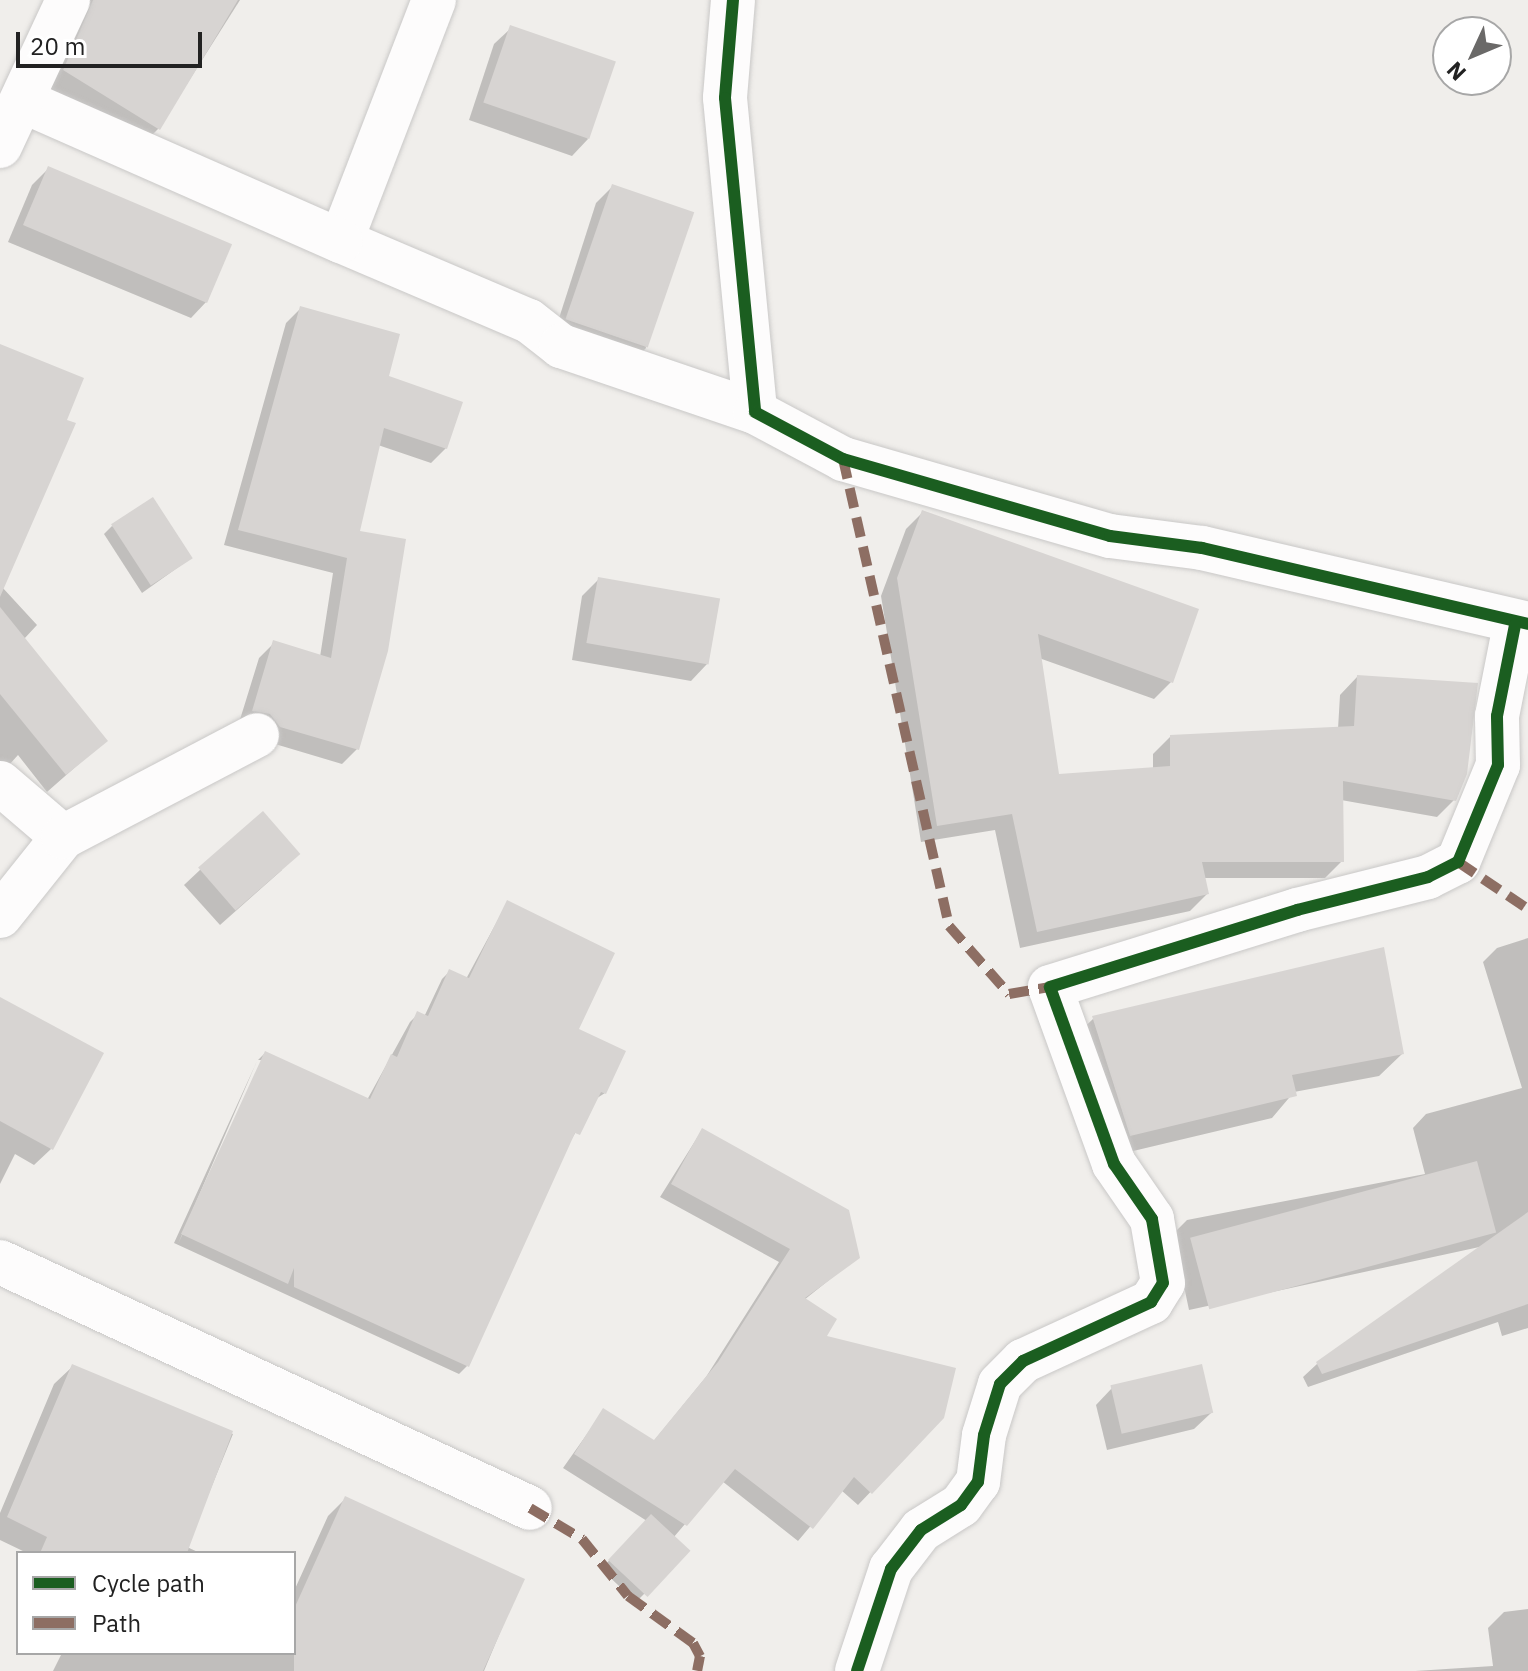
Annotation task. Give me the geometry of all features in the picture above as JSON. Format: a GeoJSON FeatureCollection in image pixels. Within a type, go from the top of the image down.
{"type":"FeatureCollection","features":[{"type":"Feature","properties":{"kind":"street"},"geometry":{"type":"LineString","coordinates":[[0,146],[68,0]]}},
{"type":"Feature","properties":{"kind":"street"},"geometry":{"type":"LineString","coordinates":[[341,241],[434,0]]}},
{"type":"Feature","properties":{"kind":"street"},"geometry":{"type":"LineString","coordinates":[[733,0],[725,98],[755,412]]}},
{"type":"Feature","properties":{"kind":"street"},"geometry":{"type":"LineString","coordinates":[[23,101],[529,321],[561,346],[755,412],[843,459],[1110,536],[1202,548],[1521,625],[1497,716],[1498,765],[1458,862],[1428,877],[1297,910],[1050,987],[1114,1164],[1152,1219],[1163,1283],[1151,1302],[1023,1361],[1000,1384],[984,1435],[978,1482],[961,1505],[921,1530],[891,1569],[857,1671]]}},
{"type":"Feature","properties":{"kind":"street"},"geometry":{"type":"LineString","coordinates":[[0,916],[63,837],[257,735]]}},
{"type":"Feature","properties":{"kind":"street"},"geometry":{"type":"LineString","coordinates":[[0,783],[63,837]]}},
{"type":"Feature","properties":{"kind":"street"},"geometry":{"type":"LineString","coordinates":[[0,1262],[530,1508]]}},
{"type":"Feature","properties":{"kind":"building"},"geometry":{"type":"Polygon","coordinates":[[[93,0],[238,0],[160,130],[63,70],[93,0]]]}},
{"type":"Feature","properties":{"kind":"building"},"geometry":{"type":"Polygon","coordinates":[[[510,25],[616,61],[589,139],[483,103],[510,25]]]}},
{"type":"Feature","properties":{"kind":"building"},"geometry":{"type":"Polygon","coordinates":[[[48,166],[232,244],[207,303],[23,225],[48,166]]]}},
{"type":"Feature","properties":{"kind":"building"},"geometry":{"type":"Polygon","coordinates":[[[612,184],[694,212],[648,348],[565,319],[612,184]]]}},
{"type":"Feature","properties":{"kind":"building"},"geometry":{"type":"Polygon","coordinates":[[[300,306],[400,334],[389,376],[463,402],[447,449],[384,428],[360,531],[406,539],[388,651],[359,750],[280,727],[270,714],[252,711],[273,640],[331,658],[347,558],[238,530],[300,306]]]}},
{"type":"Feature","properties":{"kind":"building"},"geometry":{"type":"Polygon","coordinates":[[[0,344],[84,378],[67,420],[76,423],[0,597],[0,344]]]}},
{"type":"Feature","properties":{"kind":"building"},"geometry":{"type":"Polygon","coordinates":[[[153,497],[193,558],[151,585],[111,524],[153,497]]]}},
{"type":"Feature","properties":{"kind":"building"},"geometry":{"type":"Polygon","coordinates":[[[922,510],[1199,609],[1173,683],[1038,634],[1059,774],[1170,766],[1170,735],[1354,726],[1357,675],[1478,683],[1467,774],[1456,801],[1343,781],[1344,862],[1202,862],[1209,894],[1037,932],[1012,814],[937,826],[897,578],[922,510]]]}},
{"type":"Feature","properties":{"kind":"building"},"geometry":{"type":"Polygon","coordinates":[[[598,577],[720,599],[708,665],[586,643],[598,577]]]}},
{"type":"Feature","properties":{"kind":"building"},"geometry":{"type":"Polygon","coordinates":[[[0,607],[108,741],[66,775],[0,694],[0,607]]]}},
{"type":"Feature","properties":{"kind":"building"},"geometry":{"type":"Polygon","coordinates":[[[263,811],[300,854],[235,910],[198,867],[263,811]]]}},
{"type":"Feature","properties":{"kind":"building"},"geometry":{"type":"Polygon","coordinates":[[[507,900],[615,953],[579,1029],[626,1051],[606,1094],[601,1092],[580,1135],[575,1133],[469,1367],[294,1287],[294,1268],[288,1284],[181,1234],[265,1051],[370,1099],[391,1054],[397,1057],[417,1011],[428,1016],[449,969],[469,978],[507,900]]]}},
{"type":"Feature","properties":{"kind":"building"},"geometry":{"type":"Polygon","coordinates":[[[1384,947],[1404,1054],[1292,1075],[1297,1096],[1130,1136],[1092,1016],[1384,947]]]}},
{"type":"Feature","properties":{"kind":"building"},"geometry":{"type":"Polygon","coordinates":[[[0,997],[104,1053],[53,1150],[0,1121],[0,997]]]}},
{"type":"Feature","properties":{"kind":"building"},"geometry":{"type":"Polygon","coordinates":[[[702,1128],[849,1210],[860,1258],[805,1298],[837,1319],[827,1336],[956,1368],[944,1418],[872,1494],[854,1477],[813,1529],[735,1469],[687,1526],[574,1454],[603,1408],[654,1440],[718,1362],[790,1249],[671,1184],[702,1128]]]}},
{"type":"Feature","properties":{"kind":"building"},"geometry":{"type":"Polygon","coordinates":[[[1477,1161],[1496,1232],[1209,1309],[1190,1238],[1477,1161]]]}},
{"type":"Feature","properties":{"kind":"building"},"geometry":{"type":"Polygon","coordinates":[[[1528,1212],[1528,1304],[1322,1374],[1316,1362],[1528,1212]]]}},
{"type":"Feature","properties":{"kind":"building"},"geometry":{"type":"Polygon","coordinates":[[[72,1364],[233,1431],[188,1551],[41,1551],[47,1537],[7,1517],[72,1364]]]}},
{"type":"Feature","properties":{"kind":"building"},"geometry":{"type":"Polygon","coordinates":[[[1202,1364],[1213,1413],[1122,1434],[1110,1385],[1202,1364]]]}},
{"type":"Feature","properties":{"kind":"building"},"geometry":{"type":"Polygon","coordinates":[[[345,1496],[525,1579],[483,1671],[294,1671],[296,1605],[345,1496]]]}},
{"type":"Feature","properties":{"kind":"building"},"geometry":{"type":"Polygon","coordinates":[[[651,1514],[690,1551],[648,1597],[608,1560],[651,1514]]]}},
{"type":"Feature","properties":{"kind":"marked path"},"geometry":{"type":"LineString","coordinates":[[843,459],[949,926],[1009,994],[1050,987]]}},
{"type":"Feature","properties":{"kind":"marked path"},"geometry":{"type":"LineString","coordinates":[[1458,862],[1528,909]]}},
{"type":"Feature","properties":{"kind":"marked path"},"geometry":{"type":"LineString","coordinates":[[530,1508],[582,1539],[628,1596],[693,1643],[700,1656],[697,1671]]}},
{"type":"Feature","properties":{"kind":"cycle path"},"geometry":{"type":"LineString","coordinates":[[733,0],[725,98],[755,412],[843,459],[1110,536],[1202,548],[1528,624]]}},
{"type":"Feature","properties":{"kind":"cycle path"},"geometry":{"type":"LineString","coordinates":[[857,1671],[891,1569],[921,1530],[961,1505],[978,1482],[984,1435],[1000,1384],[1023,1361],[1151,1302],[1163,1283],[1152,1219],[1114,1164],[1050,987],[1297,910],[1428,877],[1458,862],[1498,765],[1497,716],[1515,625]]}}]}
